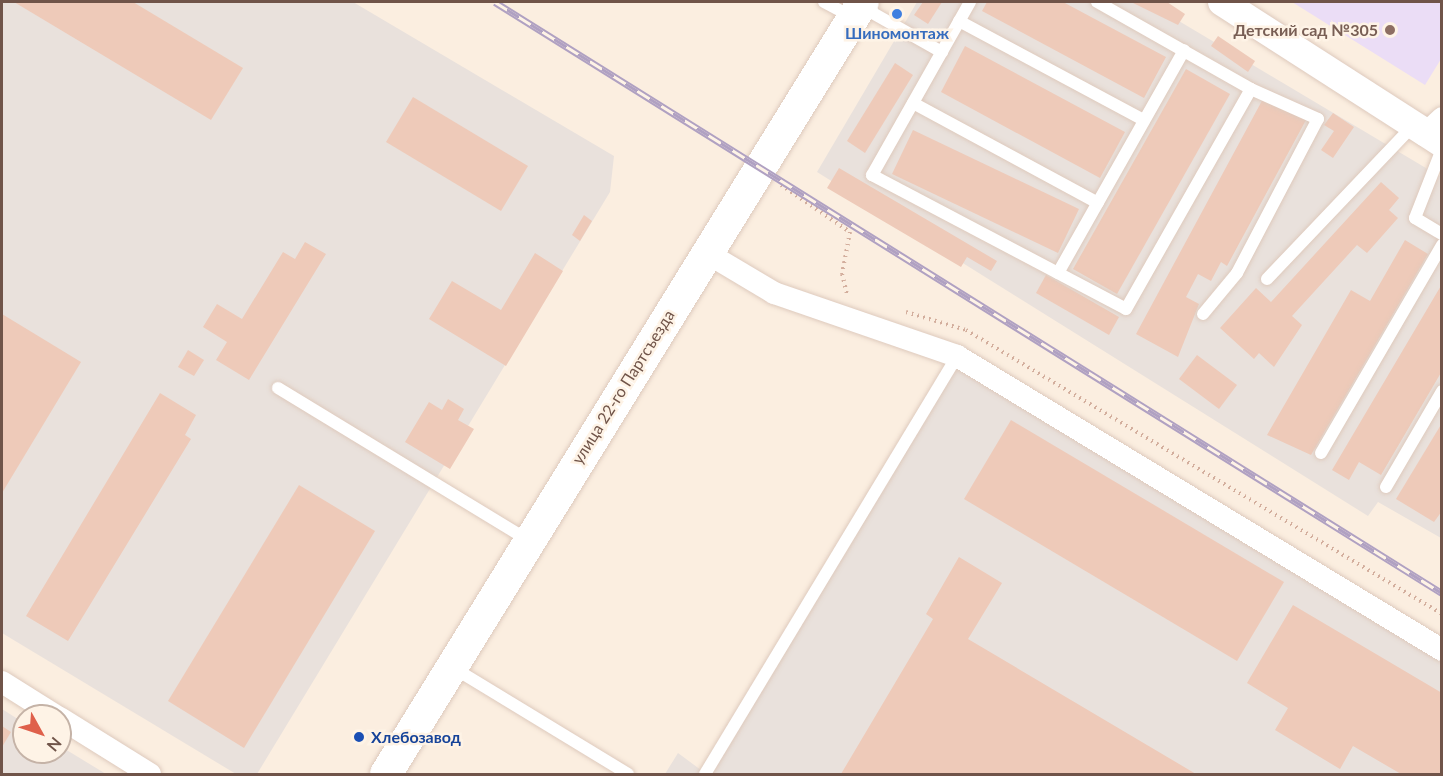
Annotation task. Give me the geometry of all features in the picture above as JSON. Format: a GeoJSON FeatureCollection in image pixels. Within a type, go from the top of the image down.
{"type":"FeatureCollection","features":[{"type":"Feature","properties":{"kind":"main road","name":"улица 22-го Партсъезда"},"geometry":{"type":"LineString","coordinates":[[386,774],[528,540],[859,8]]}},
{"type":"Feature","properties":{"kind":"street"},"geometry":{"type":"LineString","coordinates":[[1222,2],[1432,134]]}},
{"type":"Feature","properties":{"kind":"street"},"geometry":{"type":"LineString","coordinates":[[707,253],[774,293],[957,356],[1442,650]]}},
{"type":"Feature","properties":{"kind":"street"},"geometry":{"type":"LineString","coordinates":[[2,682],[37,704]]}},
{"type":"Feature","properties":{"kind":"street"},"geometry":{"type":"LineString","coordinates":[[72,726],[150,774]]}},
{"type":"Feature","properties":{"kind":"lane"},"geometry":{"type":"LineString","coordinates":[[824,2],[859,8],[942,52]]}},
{"type":"Feature","properties":{"kind":"lane"},"geometry":{"type":"LineString","coordinates":[[970,2],[872,174],[1126,309],[1251,89]]}},
{"type":"Feature","properties":{"kind":"lane"},"geometry":{"type":"LineString","coordinates":[[1097,2],[1251,89],[1318,119],[1237,273],[1203,314]]}},
{"type":"Feature","properties":{"kind":"lane"},"geometry":{"type":"LineString","coordinates":[[959,21],[1144,120]]}},
{"type":"Feature","properties":{"kind":"lane"},"geometry":{"type":"LineString","coordinates":[[1058,273],[1184,50]]}},
{"type":"Feature","properties":{"kind":"lane"},"geometry":{"type":"LineString","coordinates":[[913,103],[1098,203]]}},
{"type":"Feature","properties":{"kind":"lane"},"geometry":{"type":"LineString","coordinates":[[1432,134],[1415,218],[1442,234]]}},
{"type":"Feature","properties":{"kind":"lane"},"geometry":{"type":"LineString","coordinates":[[1267,279],[1432,134]]}},
{"type":"Feature","properties":{"kind":"lane"},"geometry":{"type":"LineString","coordinates":[[1321,453],[1442,245]]}},
{"type":"Feature","properties":{"kind":"lane"},"geometry":{"type":"LineString","coordinates":[[705,774],[957,356]]}},
{"type":"Feature","properties":{"kind":"lane"},"geometry":{"type":"LineString","coordinates":[[278,388],[528,540]]}},
{"type":"Feature","properties":{"kind":"lane"},"geometry":{"type":"LineString","coordinates":[[1386,487],[1442,391]]}},
{"type":"Feature","properties":{"kind":"lane"},"geometry":{"type":"LineString","coordinates":[[451,666],[624,774]]}},
{"type":"Feature","properties":{"kind":"path"},"geometry":{"type":"LineString","coordinates":[[772,179],[850,232],[842,274],[852,300],[842,298]]}},
{"type":"Feature","properties":{"kind":"path"},"geometry":{"type":"LineString","coordinates":[[894,309],[966,330],[1442,614]]}},
{"type":"Feature","properties":{"kind":"shaded area"},"geometry":{"type":"Polygon","coordinates":[[[2,2],[353,2],[614,156],[610,192],[257,774],[236,774],[2,633],[2,2]]]}},
{"type":"Feature","properties":{"kind":"shaded area"},"geometry":{"type":"Polygon","coordinates":[[[917,2],[1147,2],[1441,177],[1441,538],[1378,502],[1368,516],[817,172],[917,2]]]}},
{"type":"Feature","properties":{"kind":"shaded area","name":"Детский сад №305"},"geometry":{"type":"Polygon","coordinates":[[[1292,2],[1441,2],[1441,59],[1425,85],[1292,2]]]}},
{"type":"Feature","properties":{"kind":"shaded area"},"geometry":{"type":"Polygon","coordinates":[[[957,356],[1441,653],[1441,774],[665,774],[678,753],[705,773],[957,356]]]}},
{"type":"Feature","properties":{"kind":"shaded area"},"geometry":{"type":"Polygon","coordinates":[[[2,709],[12,715],[12,764],[72,764],[72,753],[106,774],[2,774],[2,709]]]}},
{"type":"Feature","properties":{"kind":"building"},"geometry":{"type":"Polygon","coordinates":[[[14,2],[133,2],[243,68],[211,120],[14,2]]]}},
{"type":"Feature","properties":{"kind":"building"},"geometry":{"type":"Polygon","coordinates":[[[923,2],[942,2],[928,24],[914,15],[923,2]]]}},
{"type":"Feature","properties":{"kind":"building"},"geometry":{"type":"Polygon","coordinates":[[[987,2],[1063,2],[1166,57],[1144,98],[982,11],[987,2]]]}},
{"type":"Feature","properties":{"kind":"building"},"geometry":{"type":"Polygon","coordinates":[[[1131,2],[1167,2],[1185,14],[1178,25],[1131,2]]]}},
{"type":"Feature","properties":{"kind":"building"},"geometry":{"type":"Polygon","coordinates":[[[1218,36],[1255,61],[1248,72],[1211,46],[1218,36]]]}},
{"type":"Feature","properties":{"kind":"building"},"geometry":{"type":"Polygon","coordinates":[[[965,46],[1125,132],[1100,178],[941,92],[965,46]]]}},
{"type":"Feature","properties":{"kind":"building"},"geometry":{"type":"Polygon","coordinates":[[[895,63],[913,75],[865,153],[847,141],[895,63]]]}},
{"type":"Feature","properties":{"kind":"building"},"geometry":{"type":"Polygon","coordinates":[[[1186,69],[1230,94],[1117,294],[1073,269],[1186,69]]]}},
{"type":"Feature","properties":{"kind":"building"},"geometry":{"type":"Polygon","coordinates":[[[413,97],[528,166],[501,211],[386,142],[413,97]]]}},
{"type":"Feature","properties":{"kind":"building"},"geometry":{"type":"Polygon","coordinates":[[[1264,97],[1306,120],[1227,266],[1221,262],[1211,281],[1198,274],[1186,297],[1199,304],[1178,357],[1136,334],[1264,97]]]}},
{"type":"Feature","properties":{"kind":"building"},"geometry":{"type":"Polygon","coordinates":[[[1333,113],[1354,127],[1333,158],[1321,150],[1334,131],[1324,125],[1333,113]]]}},
{"type":"Feature","properties":{"kind":"building"},"geometry":{"type":"Polygon","coordinates":[[[913,130],[1079,209],[1058,253],[892,174],[913,130]]]}},
{"type":"Feature","properties":{"kind":"building"},"geometry":{"type":"Polygon","coordinates":[[[839,168],[997,261],[991,271],[967,257],[961,267],[827,188],[839,168]]]}},
{"type":"Feature","properties":{"kind":"building"},"geometry":{"type":"Polygon","coordinates":[[[1381,182],[1399,198],[1389,210],[1398,218],[1367,253],[1357,245],[1292,316],[1302,325],[1274,367],[1259,353],[1254,359],[1220,328],[1256,288],[1271,302],[1381,182]]]}},
{"type":"Feature","properties":{"kind":"building"},"geometry":{"type":"Polygon","coordinates":[[[584,215],[592,221],[580,241],[572,235],[584,215]]]}},
{"type":"Feature","properties":{"kind":"building"},"geometry":{"type":"Polygon","coordinates":[[[1405,240],[1428,254],[1311,455],[1267,435],[1351,290],[1370,301],[1405,240]]]}},
{"type":"Feature","properties":{"kind":"building"},"geometry":{"type":"Polygon","coordinates":[[[305,242],[326,254],[249,380],[216,360],[227,342],[203,327],[217,304],[242,319],[283,252],[295,259],[305,242]]]}},
{"type":"Feature","properties":{"kind":"building"},"geometry":{"type":"Polygon","coordinates":[[[535,253],[563,271],[506,366],[429,319],[452,281],[501,310],[535,253]]]}},
{"type":"Feature","properties":{"kind":"building"},"geometry":{"type":"Polygon","coordinates":[[[1046,275],[1119,317],[1109,335],[1036,293],[1046,275]]]}},
{"type":"Feature","properties":{"kind":"building"},"geometry":{"type":"Polygon","coordinates":[[[1442,284],[1442,371],[1381,475],[1359,462],[1349,480],[1332,470],[1442,284]]]}},
{"type":"Feature","properties":{"kind":"building"},"geometry":{"type":"Polygon","coordinates":[[[2,314],[81,362],[2,493],[2,314]]]}},
{"type":"Feature","properties":{"kind":"building"},"geometry":{"type":"Polygon","coordinates":[[[188,350],[204,360],[194,376],[178,367],[188,350]]]}},
{"type":"Feature","properties":{"kind":"building"},"geometry":{"type":"Polygon","coordinates":[[[1197,355],[1237,385],[1219,409],[1179,379],[1197,355]]]}},
{"type":"Feature","properties":{"kind":"building"},"geometry":{"type":"Polygon","coordinates":[[[160,393],[196,415],[185,435],[191,439],[68,641],[26,616],[160,393]]]}},
{"type":"Feature","properties":{"kind":"building"},"geometry":{"type":"Polygon","coordinates":[[[448,399],[464,409],[458,420],[474,429],[450,469],[405,442],[429,402],[442,410],[448,399]]]}},
{"type":"Feature","properties":{"kind":"building"},"geometry":{"type":"Polygon","coordinates":[[[1011,420],[1284,582],[1237,661],[964,499],[1011,420]]]}},
{"type":"Feature","properties":{"kind":"building"},"geometry":{"type":"Polygon","coordinates":[[[1442,423],[1442,511],[1434,522],[1396,499],[1442,423]]]}},
{"type":"Feature","properties":{"kind":"building"},"geometry":{"type":"Polygon","coordinates":[[[299,485],[375,531],[244,748],[168,701],[299,485]]]}},
{"type":"Feature","properties":{"kind":"building"},"geometry":{"type":"Polygon","coordinates":[[[959,557],[1002,583],[968,639],[1196,774],[841,774],[933,619],[926,614],[959,557]]]}},
{"type":"Feature","properties":{"kind":"building"},"geometry":{"type":"Polygon","coordinates":[[[1293,605],[1442,693],[1442,774],[1401,774],[1353,746],[1340,769],[1275,730],[1288,708],[1247,683],[1293,605]]]}},
{"type":"Feature","properties":{"kind":"building"},"geometry":{"type":"Polygon","coordinates":[[[2,726],[11,732],[2,747],[2,726]]]}},
{"type":"Feature","properties":{"kind":"railway"},"geometry":{"type":"LineString","coordinates":[[495,2],[1442,593]]}},
{"type":"Feature","properties":{"kind":"place","name":"Шиномонтаж"},"geometry":{"type":"Point","coordinates":[897,14]}},
{"type":"Feature","properties":{"kind":"place","name":"Детский сад №305"},"geometry":{"type":"Point","coordinates":[1390,30]}},
{"type":"Feature","properties":{"kind":"place","name":"Хлебозавод"},"geometry":{"type":"Point","coordinates":[359,737]}}]}
